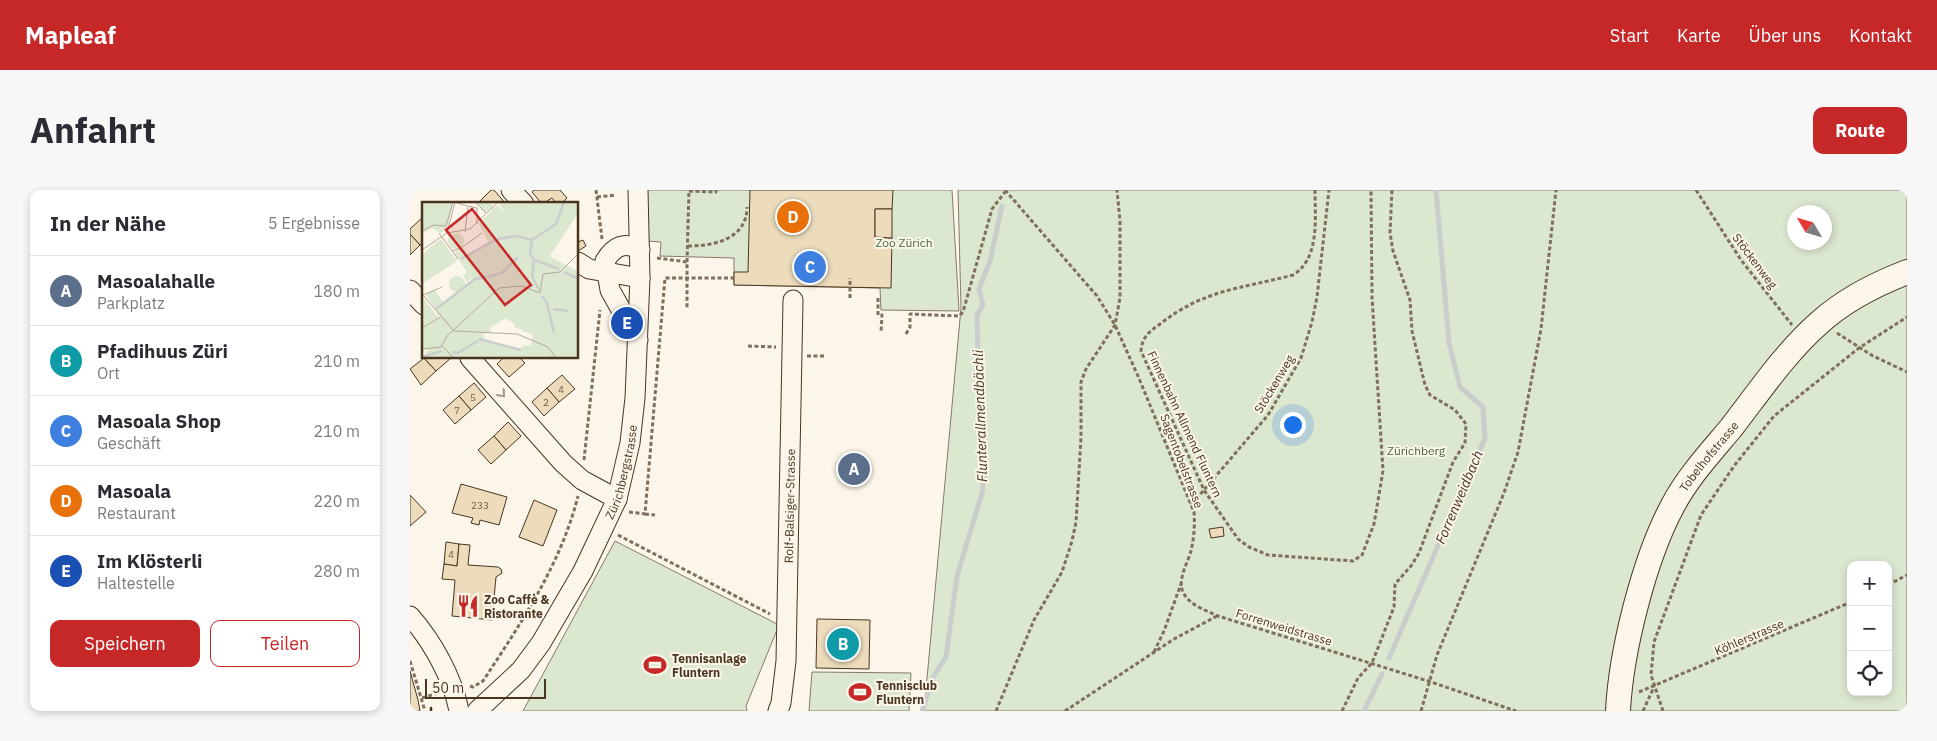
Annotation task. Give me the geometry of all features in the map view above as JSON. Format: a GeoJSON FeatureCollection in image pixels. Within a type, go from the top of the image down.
{"type":"FeatureCollection","features":[{"type":"Feature","properties":{"kind":"main road","name":"Tobelhofstrasse"},"geometry":{"type":"LineString","coordinates":[[1618,711],[1622,670],[1634,616],[1648,568],[1672,507],[1688,480],[1802,340],[1819,323],[1860,294],[1907,272]]}},
{"type":"Feature","properties":{"kind":"street"},"geometry":{"type":"LineString","coordinates":[[511,190],[522,202]]}},
{"type":"Feature","properties":{"kind":"street","name":"Zürichbergstrasse"},"geometry":{"type":"LineString","coordinates":[[477,711],[521,670],[541,643],[583,571],[615,504],[630,443],[638,340],[640,250],[638,190]]}},
{"type":"Feature","properties":{"kind":"street"},"geometry":{"type":"LineString","coordinates":[[638,340],[610,290],[605,273],[605,261],[611,252],[620,246],[631,244],[640,250]]}},
{"type":"Feature","properties":{"kind":"street"},"geometry":{"type":"LineString","coordinates":[[579,263],[589,269],[640,278]]}},
{"type":"Feature","properties":{"kind":"street"},"geometry":{"type":"LineString","coordinates":[[410,290],[422,303]]}},
{"type":"Feature","properties":{"kind":"street","name":"Rolf-Balsiger-Strasse"},"geometry":{"type":"LineString","coordinates":[[778,711],[781,703],[786,661],[788,620],[793,300]]}},
{"type":"Feature","properties":{"kind":"street"},"geometry":{"type":"LineString","coordinates":[[471,359],[563,463],[582,480],[615,504]]}},
{"type":"Feature","properties":{"kind":"street"},"geometry":{"type":"LineString","coordinates":[[410,616],[431,646],[452,688],[460,711]]}},
{"type":"Feature","properties":{"kind":"path"},"geometry":{"type":"LineString","coordinates":[[687,309],[689,190],[716,192],[716,190]]}},
{"type":"Feature","properties":{"kind":"path"},"geometry":{"type":"LineString","coordinates":[[996,711],[1034,620],[1067,559],[1076,522],[1081,438],[1081,382],[1086,369],[1115,325],[1121,284],[1120,221],[1117,190]]}},
{"type":"Feature","properties":{"kind":"path","name":"Finnenbahn Allmend Fluntern"},"geometry":{"type":"LineString","coordinates":[[1315,190],[1313,242],[1309,258],[1301,270],[1292,275],[1222,292],[1192,302],[1151,331],[1142,344],[1143,357],[1204,490],[1238,539],[1259,551],[1282,556],[1352,561],[1358,559],[1365,549],[1378,510],[1383,471],[1372,297],[1371,190]]}},
{"type":"Feature","properties":{"kind":"path","name":"Stöckenweg"},"geometry":{"type":"LineString","coordinates":[[1191,505],[1268,414],[1301,358],[1315,305],[1329,190]]}},
{"type":"Feature","properties":{"kind":"path"},"geometry":{"type":"LineString","coordinates":[[1342,711],[1358,678],[1372,663],[1394,607],[1395,584],[1411,566],[1419,553],[1453,462],[1465,443],[1466,424],[1455,410],[1430,394],[1425,385],[1412,331],[1410,300],[1393,251],[1390,234],[1392,190]]}},
{"type":"Feature","properties":{"kind":"path"},"geometry":{"type":"LineString","coordinates":[[1421,711],[1428,681],[1504,492],[1518,452],[1541,329],[1556,190]]}},
{"type":"Feature","properties":{"kind":"path","name":"Stöckenweg"},"geometry":{"type":"LineString","coordinates":[[1696,190],[1741,260],[1802,340]]}},
{"type":"Feature","properties":{"kind":"path"},"geometry":{"type":"LineString","coordinates":[[906,334],[910,327],[910,314],[959,316],[962,312],[989,217],[996,202],[1005,191]]}},
{"type":"Feature","properties":{"kind":"path","name":"Sagentobelstrasse"},"geometry":{"type":"LineString","coordinates":[[1005,191],[1097,296],[1115,325],[1191,505],[1194,529],[1181,584],[1164,631],[1153,652]]}},
{"type":"Feature","properties":{"kind":"path"},"geometry":{"type":"LineString","coordinates":[[597,198],[616,195]]}},
{"type":"Feature","properties":{"kind":"path"},"geometry":{"type":"LineString","coordinates":[[688,246],[718,244],[727,239],[743,225],[746,220],[747,207]]}},
{"type":"Feature","properties":{"kind":"path"},"geometry":{"type":"LineString","coordinates":[[640,250],[658,251],[657,260],[687,262]]}},
{"type":"Feature","properties":{"kind":"path"},"geometry":{"type":"LineString","coordinates":[[645,514],[665,278],[734,278]]}},
{"type":"Feature","properties":{"kind":"path"},"geometry":{"type":"LineString","coordinates":[[850,278],[850,298]]}},
{"type":"Feature","properties":{"kind":"path"},"geometry":{"type":"LineString","coordinates":[[878,298],[878,314],[882,314],[881,332]]}},
{"type":"Feature","properties":{"kind":"path"},"geometry":{"type":"LineString","coordinates":[[1663,711],[1651,675],[1654,642],[1701,515],[1734,466],[1774,416],[1859,348],[1907,317]]}},
{"type":"Feature","properties":{"kind":"path"},"geometry":{"type":"LineString","coordinates":[[1819,323],[1859,348],[1907,372]]}},
{"type":"Feature","properties":{"kind":"path"},"geometry":{"type":"LineString","coordinates":[[748,346],[759,346]]}},
{"type":"Feature","properties":{"kind":"path"},"geometry":{"type":"LineString","coordinates":[[806,356],[824,356]]}},
{"type":"Feature","properties":{"kind":"path"},"geometry":{"type":"LineString","coordinates":[[615,504],[645,514],[655,515]]}},
{"type":"Feature","properties":{"kind":"path"},"geometry":{"type":"LineString","coordinates":[[604,528],[780,620],[788,620]]}},
{"type":"Feature","properties":{"kind":"path"},"geometry":{"type":"LineString","coordinates":[[1892,583],[1907,575]]}},
{"type":"Feature","properties":{"kind":"path"},"geometry":{"type":"LineString","coordinates":[[1181,584],[1189,600],[1218,616]]}},
{"type":"Feature","properties":{"kind":"path","name":"Köhlerstrasse"},"geometry":{"type":"LineString","coordinates":[[1654,687],[1847,604]]}},
{"type":"Feature","properties":{"kind":"path","name":"Forrenweidstrasse"},"geometry":{"type":"LineString","coordinates":[[1065,711],[1153,652],[1192,628],[1218,616],[1372,663],[1516,711]]}},
{"type":"Feature","properties":{"kind":"path"},"geometry":{"type":"LineString","coordinates":[[410,661],[425,711]]}},
{"type":"Feature","properties":{"kind":"path"},"geometry":{"type":"LineString","coordinates":[[1643,711],[1654,687]]}},
{"type":"Feature","properties":{"kind":"path"},"geometry":{"type":"LineString","coordinates":[[422,698],[445,690]]}},
{"type":"Feature","properties":{"kind":"green space","name":"Zoo Zürich"},"geometry":{"type":"Polygon","coordinates":[[[645,190],[952,190],[959,311],[881,310],[880,288],[734,285],[734,258],[660,256],[661,242],[648,241],[645,190]]]}},
{"type":"Feature","properties":{"kind":"green space","name":"Zürichberg"},"geometry":{"type":"Polygon","coordinates":[[[958,190],[1907,190],[1907,711],[924,711],[961,308],[958,190]]]}},
{"type":"Feature","properties":{"kind":"green space","name":"Tennisanlage Fluntern"},"geometry":{"type":"Polygon","coordinates":[[[615,541],[779,625],[746,706],[747,711],[523,711],[615,541]]]}},
{"type":"Feature","properties":{"kind":"green space","name":"Tennisclub Fluntern"},"geometry":{"type":"Polygon","coordinates":[[[812,672],[911,673],[909,711],[809,711],[812,672]]]}},
{"type":"Feature","properties":{"kind":"building"},"geometry":{"type":"Polygon","coordinates":[[[491,190],[494,190],[504,202],[479,202],[491,190]]]}},
{"type":"Feature","properties":{"kind":"building"},"geometry":{"type":"Polygon","coordinates":[[[534,190],[560,190],[567,198],[563,202],[555,202],[552,198],[545,202],[540,202],[532,192],[534,190]]]}},
{"type":"Feature","properties":{"kind":"building"},"geometry":{"type":"Polygon","coordinates":[[[750,190],[893,190],[892,209],[875,209],[875,237],[892,238],[891,288],[734,285],[734,272],[748,272],[750,190]]]}},
{"type":"Feature","properties":{"kind":"building"},"geometry":{"type":"Polygon","coordinates":[[[875,209],[892,209],[892,238],[875,237],[875,209]]]}},
{"type":"Feature","properties":{"kind":"building"},"geometry":{"type":"Polygon","coordinates":[[[422,218],[422,244],[420,245],[410,234],[410,229],[422,218]]]}},
{"type":"Feature","properties":{"kind":"building"},"geometry":{"type":"Polygon","coordinates":[[[410,234],[420,245],[410,255],[410,234]]]}},
{"type":"Feature","properties":{"kind":"building"},"geometry":{"type":"Polygon","coordinates":[[[583,240],[586,246],[579,250],[579,242],[583,240]]]}},
{"type":"Feature","properties":{"kind":"building"},"geometry":{"type":"Polygon","coordinates":[[[425,359],[436,371],[421,385],[410,369],[425,359]]]}},
{"type":"Feature","properties":{"kind":"building"},"geometry":{"type":"Polygon","coordinates":[[[425,359],[450,359],[436,371],[425,359]]]}},
{"type":"Feature","properties":{"kind":"building"},"geometry":{"type":"Polygon","coordinates":[[[502,359],[521,359],[525,363],[509,377],[497,364],[502,359]]]}},
{"type":"Feature","properties":{"kind":"building"},"geometry":{"type":"Polygon","coordinates":[[[562,375],[575,389],[559,402],[547,388],[562,375]]]}},
{"type":"Feature","properties":{"kind":"building"},"geometry":{"type":"Polygon","coordinates":[[[474,383],[486,397],[471,410],[459,396],[474,383]]]}},
{"type":"Feature","properties":{"kind":"building"},"geometry":{"type":"Polygon","coordinates":[[[547,388],[559,402],[544,416],[532,402],[547,388]]]}},
{"type":"Feature","properties":{"kind":"building"},"geometry":{"type":"Polygon","coordinates":[[[459,396],[471,410],[455,424],[443,410],[459,396]]]}},
{"type":"Feature","properties":{"kind":"building"},"geometry":{"type":"Polygon","coordinates":[[[508,422],[521,436],[506,450],[494,436],[508,422]]]}},
{"type":"Feature","properties":{"kind":"building"},"geometry":{"type":"Polygon","coordinates":[[[494,436],[506,450],[491,464],[478,450],[494,436]]]}},
{"type":"Feature","properties":{"kind":"building"},"geometry":{"type":"Polygon","coordinates":[[[461,484],[507,497],[499,525],[480,520],[479,525],[471,523],[473,518],[452,513],[461,484]]]}},
{"type":"Feature","properties":{"kind":"building"},"geometry":{"type":"Polygon","coordinates":[[[410,495],[426,512],[410,526],[410,495]]]}},
{"type":"Feature","properties":{"kind":"building"},"geometry":{"type":"Polygon","coordinates":[[[534,500],[557,510],[543,546],[519,537],[534,500]]]}},
{"type":"Feature","properties":{"kind":"building"},"geometry":{"type":"Polygon","coordinates":[[[1223,527],[1224,536],[1211,538],[1209,529],[1223,527]]]}},
{"type":"Feature","properties":{"kind":"building"},"geometry":{"type":"Polygon","coordinates":[[[446,542],[459,544],[457,566],[444,564],[446,542]]]}},
{"type":"Feature","properties":{"kind":"building"},"geometry":{"type":"Polygon","coordinates":[[[459,544],[470,545],[468,565],[498,567],[501,569],[502,573],[496,577],[492,620],[452,616],[455,580],[442,579],[444,564],[457,566],[459,544]]]}},
{"type":"Feature","properties":{"kind":"building"},"geometry":{"type":"Polygon","coordinates":[[[817,619],[870,620],[869,669],[816,668],[817,619]]]}},
{"type":"Feature","properties":{"kind":"building"},"geometry":{"type":"Polygon","coordinates":[[[410,671],[418,700],[420,711],[410,711],[410,671]]]}},
{"type":"Feature","properties":{"kind":"waterway","name":"Forrenweidbach"},"geometry":{"type":"LineString","coordinates":[[1389,658],[1485,438],[1483,407],[1460,387],[1449,343],[1436,190]]}},
{"type":"Feature","properties":{"kind":"waterway","name":"Flunterallmendbächli"},"geometry":{"type":"LineString","coordinates":[[922,711],[933,677],[946,657],[957,576],[982,493],[985,471],[980,449],[977,315],[983,305],[979,289],[990,261],[1002,206]]}},
{"type":"Feature","properties":{"kind":"waterway","name":"Forrenweidbach"},"geometry":{"type":"LineString","coordinates":[[1364,711],[1382,674]]}},
{"type":"Feature","properties":{"kind":"place","name":"Masoala"},"geometry":{"type":"Point","coordinates":[793,217]}},
{"type":"Feature","properties":{"kind":"place","name":"Masoala Shop"},"geometry":{"type":"Point","coordinates":[810,267]}},
{"type":"Feature","properties":{"kind":"place","name":"Im Klösterli"},"geometry":{"type":"Point","coordinates":[627,323]}},
{"type":"Feature","properties":{"kind":"place","name":"Masoalahalle"},"geometry":{"type":"Point","coordinates":[854,469]}},
{"type":"Feature","properties":{"kind":"place","name":"Zoo Caffè & Ristorante"},"geometry":{"type":"Point","coordinates":[468,606]}},
{"type":"Feature","properties":{"kind":"place","name":"Pfadihuus Züri"},"geometry":{"type":"Point","coordinates":[843,644]}},
{"type":"Feature","properties":{"kind":"place","name":"Tennisanlage Fluntern"},"geometry":{"type":"Point","coordinates":[655,665]}},
{"type":"Feature","properties":{"kind":"place","name":"Tennisclub Fluntern"},"geometry":{"type":"Point","coordinates":[860,692]}}]}
